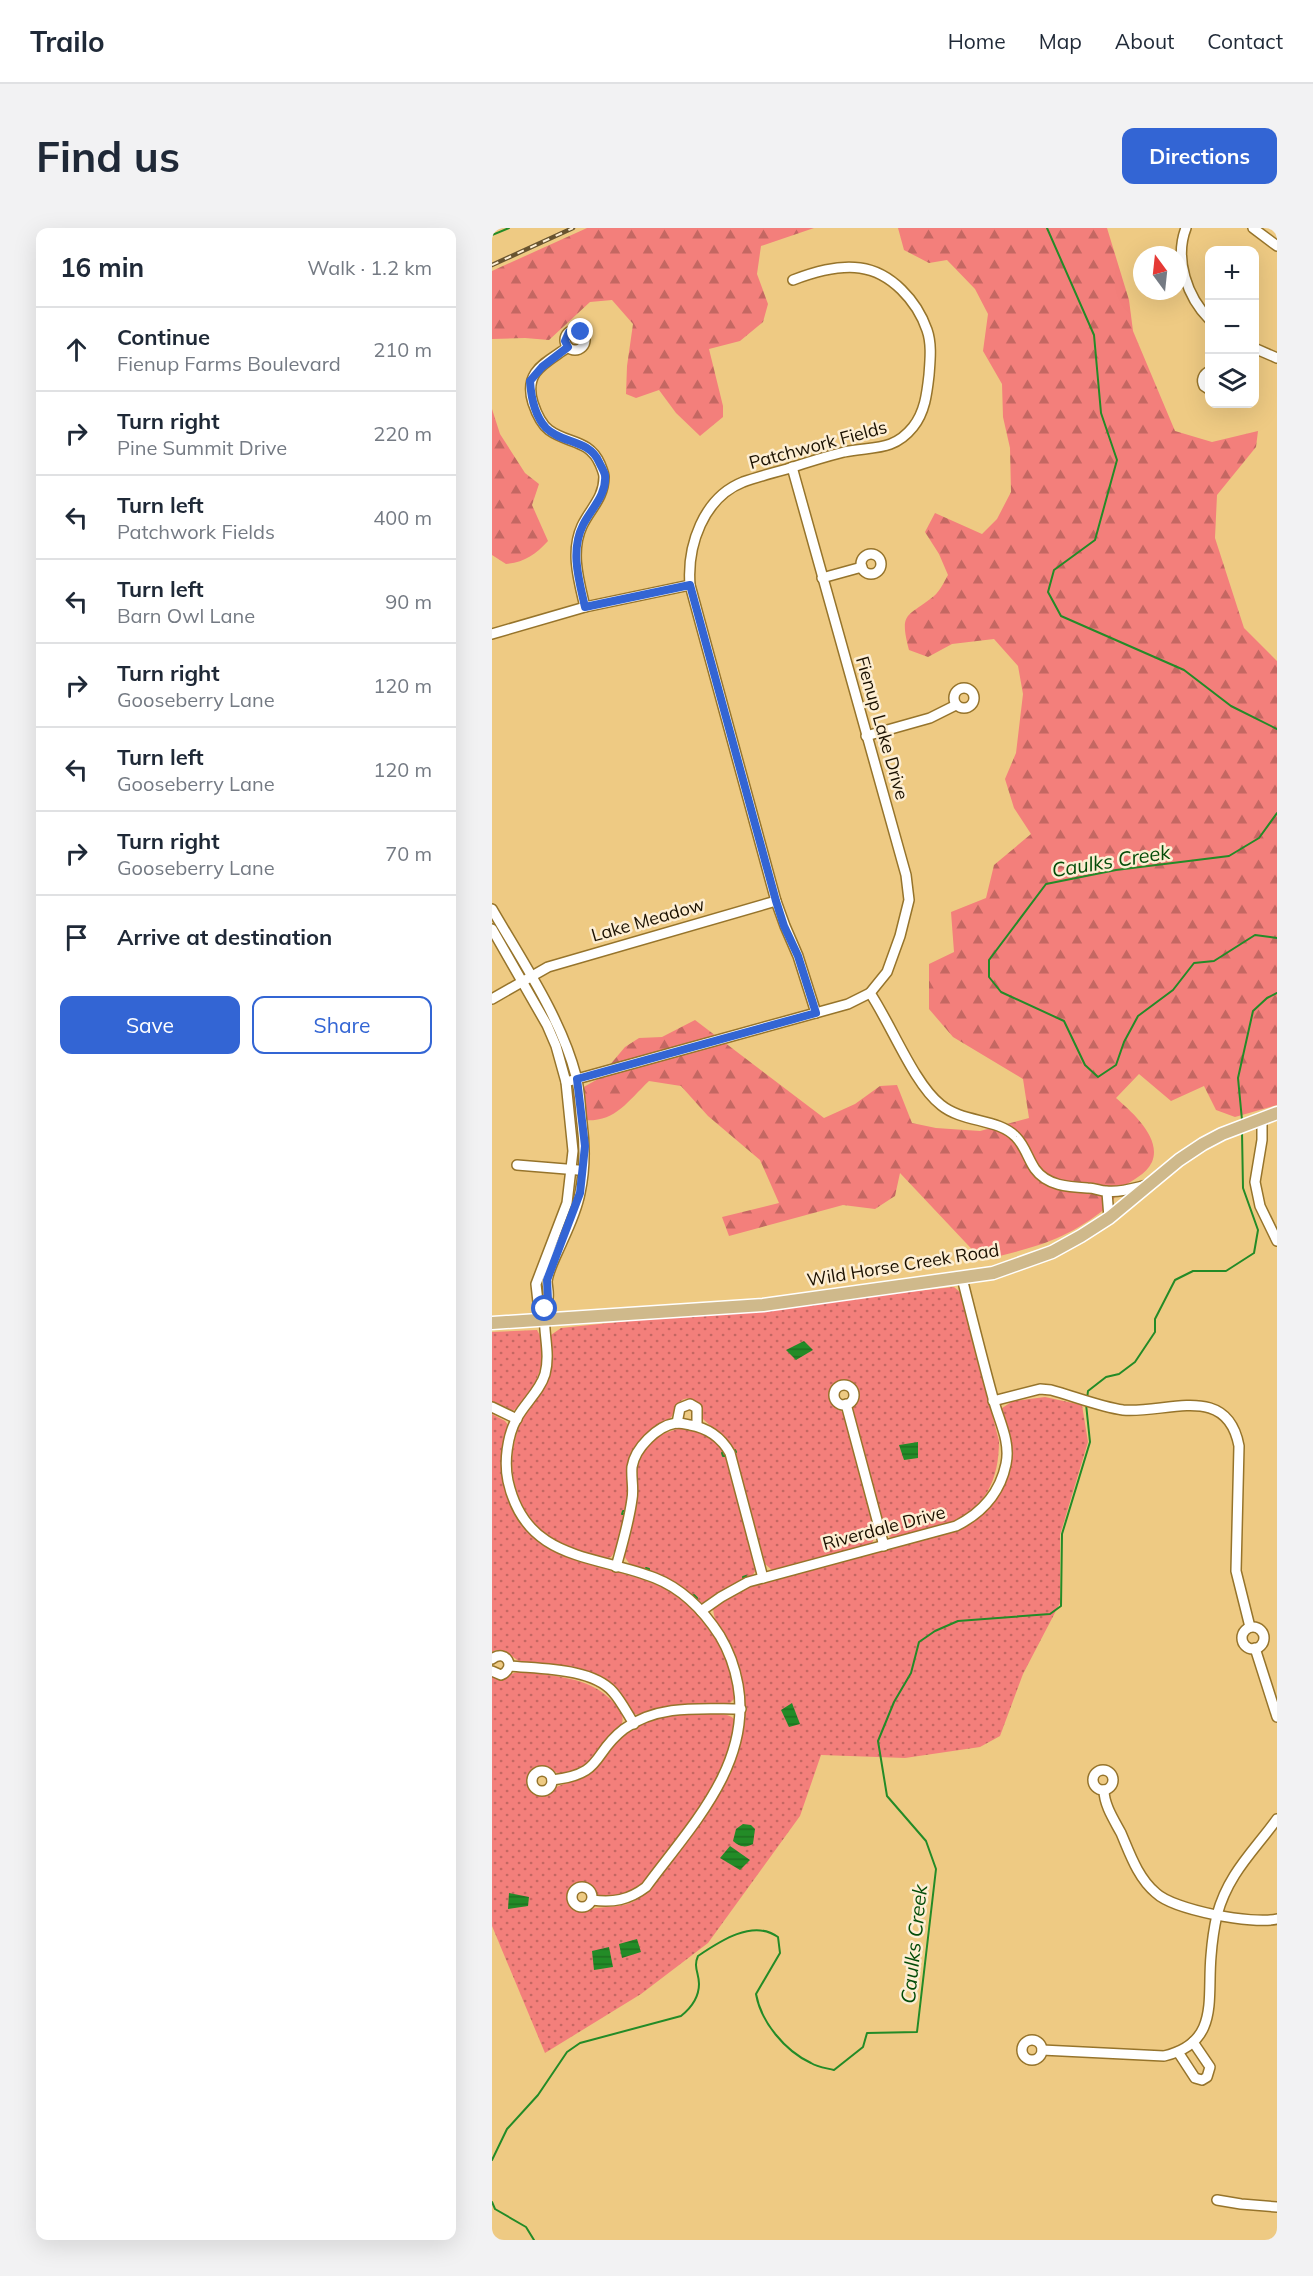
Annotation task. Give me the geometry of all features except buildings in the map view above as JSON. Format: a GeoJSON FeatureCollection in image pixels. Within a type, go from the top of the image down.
{"type":"FeatureCollection","features":[{"type":"Feature","properties":{"kind":"main road","name":"Wild Horse Creek Road"},"geometry":{"type":"LineString","coordinates":[[492,1323],[545,1314],[763,1305],[993,1273],[1042,1256],[1081,1236],[1109,1218],[1179,1160],[1222,1134],[1277,1113]]}},
{"type":"Feature","properties":{"kind":"street"},"geometry":{"type":"LineString","coordinates":[[1186,228],[1181,252],[1183,267],[1194,300],[1205,315]]}},
{"type":"Feature","properties":{"kind":"street"},"geometry":{"type":"LineString","coordinates":[[1253,228],[1277,246]]}},
{"type":"Feature","properties":{"kind":"street","name":"Patchwork Fields"},"geometry":{"type":"LineString","coordinates":[[793,280],[811,273],[837,268],[861,268],[885,277],[903,290],[917,309],[928,331],[931,357],[927,396],[919,419],[906,436],[886,447],[844,452],[741,483],[715,504],[704,517],[694,539],[689,567],[690,585],[776,901],[784,926],[798,956],[816,1013]]}},
{"type":"Feature","properties":{"kind":"street"},"geometry":{"type":"LineString","coordinates":[[568,347],[536,372],[530,381],[537,415],[547,429],[582,444],[596,456],[605,475],[602,494],[582,526],[577,542],[576,561],[585,607]]}},
{"type":"Feature","properties":{"kind":"street"},"geometry":{"type":"LineString","coordinates":[[1259,350],[1277,358]]}},
{"type":"Feature","properties":{"kind":"street","name":"Fienup Lake Drive"},"geometry":{"type":"LineString","coordinates":[[792,467],[906,875],[909,900],[900,936],[887,972],[870,993]]}},
{"type":"Feature","properties":{"kind":"street"},"geometry":{"type":"LineString","coordinates":[[822,578],[861,567]]}},
{"type":"Feature","properties":{"kind":"street"},"geometry":{"type":"LineString","coordinates":[[492,634],[585,607],[690,585]]}},
{"type":"Feature","properties":{"kind":"street"},"geometry":{"type":"LineString","coordinates":[[866,736],[930,718],[956,705]]}},
{"type":"Feature","properties":{"kind":"street","name":"Lake Meadow"},"geometry":{"type":"LineString","coordinates":[[492,999],[548,967],[776,901]]}},
{"type":"Feature","properties":{"kind":"street"},"geometry":{"type":"LineString","coordinates":[[492,909],[566,1042],[577,1079],[585,1146],[580,1193],[547,1280],[546,1370],[540,1384],[517,1419],[508,1444],[506,1472],[512,1492],[520,1512],[551,1544],[567,1552],[657,1579],[683,1594],[701,1611],[723,1641],[730,1657],[736,1673],[741,1709],[737,1743],[720,1784],[646,1887],[633,1896],[617,1901],[592,1900]]}},
{"type":"Feature","properties":{"kind":"street"},"geometry":{"type":"LineString","coordinates":[[492,929],[556,1046],[566,1082],[572,1130],[572,1169],[567,1203],[536,1284],[538,1302],[545,1314]]}},
{"type":"Feature","properties":{"kind":"street"},"geometry":{"type":"LineString","coordinates":[[566,1082],[848,1004],[870,993],[926,1089],[942,1106],[970,1119],[998,1125],[1016,1136],[1035,1170],[1053,1183],[1070,1188],[1092,1188],[1107,1192],[1147,1185]]}},
{"type":"Feature","properties":{"kind":"street"},"geometry":{"type":"LineString","coordinates":[[1258,1119],[1262,1140],[1255,1182],[1260,1206],[1277,1241]]}},
{"type":"Feature","properties":{"kind":"street"},"geometry":{"type":"LineString","coordinates":[[517,1165],[583,1170]]}},
{"type":"Feature","properties":{"kind":"street"},"geometry":{"type":"LineString","coordinates":[[1107,1192],[1109,1218]]}},
{"type":"Feature","properties":{"kind":"street","name":"Riverdale Drive"},"geometry":{"type":"LineString","coordinates":[[701,1611],[748,1582],[956,1526],[977,1514],[986,1505],[1006,1464],[1006,1440],[993,1401],[962,1278]]}},
{"type":"Feature","properties":{"kind":"street"},"geometry":{"type":"LineString","coordinates":[[993,1401],[1040,1389],[1052,1390],[1122,1410],[1199,1405],[1221,1413],[1234,1428],[1240,1458],[1236,1571],[1250,1627]]}},
{"type":"Feature","properties":{"kind":"street"},"geometry":{"type":"LineString","coordinates":[[677,1423],[680,1408],[690,1404],[698,1411],[697,1426]]}},
{"type":"Feature","properties":{"kind":"street"},"geometry":{"type":"LineString","coordinates":[[846,1404],[884,1546]]}},
{"type":"Feature","properties":{"kind":"street"},"geometry":{"type":"LineString","coordinates":[[492,1407],[517,1419]]}},
{"type":"Feature","properties":{"kind":"street"},"geometry":{"type":"LineString","coordinates":[[616,1567],[632,1499],[634,1460],[650,1437],[667,1426],[677,1423],[697,1426],[717,1436],[730,1453],[763,1578]]}},
{"type":"Feature","properties":{"kind":"street"},"geometry":{"type":"LineString","coordinates":[[1250,1627],[1260,1629],[1264,1635],[1263,1642],[1256,1648],[1246,1646],[1243,1640],[1245,1631],[1250,1627]]}},
{"type":"Feature","properties":{"kind":"street"},"geometry":{"type":"LineString","coordinates":[[1256,1648],[1277,1717]]}},
{"type":"Feature","properties":{"kind":"street"},"geometry":{"type":"LineString","coordinates":[[492,1659],[497,1655],[504,1655],[510,1666],[507,1672],[501,1675],[492,1671]]}},
{"type":"Feature","properties":{"kind":"street"},"geometry":{"type":"LineString","coordinates":[[510,1666],[579,1674],[598,1681],[614,1692],[634,1724]]}},
{"type":"Feature","properties":{"kind":"street"},"geometry":{"type":"LineString","coordinates":[[552,1780],[573,1777],[588,1770],[616,1737],[652,1715],[681,1709],[741,1709]]}},
{"type":"Feature","properties":{"kind":"street"},"geometry":{"type":"LineString","coordinates":[[1104,1790],[1110,1812],[1146,1884],[1160,1896],[1233,1919],[1277,1919]]}},
{"type":"Feature","properties":{"kind":"street"},"geometry":{"type":"LineString","coordinates":[[1042,2050],[1164,2056],[1178,2052],[1194,2042],[1208,2019],[1210,1957],[1217,1915],[1237,1869],[1277,1819]]}},
{"type":"Feature","properties":{"kind":"street"},"geometry":{"type":"LineString","coordinates":[[1178,2052],[1195,2078],[1202,2080],[1207,2077],[1210,2067],[1194,2042]]}},
{"type":"Feature","properties":{"kind":"street"},"geometry":{"type":"LineString","coordinates":[[1217,2199],[1277,2207]]}},
{"type":"Feature","properties":{"kind":"green space"},"geometry":{"type":"Polygon","coordinates":[[[587,228],[814,228],[761,246],[757,274],[768,304],[763,322],[740,341],[709,349],[723,406],[723,417],[700,436],[676,413],[659,390],[636,398],[626,394],[633,324],[612,300],[590,302],[549,340],[492,339],[492,271],[587,228]]]}},
{"type":"Feature","properties":{"kind":"green space"},"geometry":{"type":"Polygon","coordinates":[[[898,228],[1107,228],[1129,300],[1133,331],[1175,431],[1212,442],[1258,431],[1256,447],[1217,495],[1215,538],[1244,628],[1277,661],[1277,1105],[1235,1117],[1216,1110],[1204,1086],[1171,1101],[1139,1074],[1116,1098],[1137,1118],[1149,1135],[1154,1153],[1149,1167],[1121,1189],[1107,1207],[1063,1236],[1033,1247],[982,1260],[900,1173],[895,1196],[875,1209],[843,1205],[729,1236],[722,1217],[779,1203],[760,1160],[708,1116],[681,1086],[649,1081],[617,1112],[599,1119],[574,1119],[564,1098],[598,1079],[625,1047],[639,1038],[662,1037],[695,1020],[824,1118],[855,1104],[880,1086],[897,1085],[912,1123],[936,1128],[980,1131],[1029,1118],[1023,1079],[953,1037],[929,1009],[929,964],[954,952],[951,912],[986,898],[994,865],[1031,834],[1014,808],[1005,779],[1016,753],[1023,694],[1018,666],[994,639],[952,644],[928,657],[909,650],[906,637],[905,622],[908,617],[936,594],[948,575],[939,554],[925,532],[935,513],[982,534],[997,519],[1011,492],[1010,448],[1003,417],[1002,384],[983,351],[988,314],[975,289],[947,260],[929,263],[904,250],[898,228]]]}},
{"type":"Feature","properties":{"kind":"green space"},"geometry":{"type":"Polygon","coordinates":[[[492,409],[500,434],[525,473],[539,484],[532,505],[548,541],[529,557],[519,562],[506,564],[492,555],[492,409]]]}},
{"type":"Feature","properties":{"kind":"green space"},"geometry":{"type":"Polygon","coordinates":[[[954,1287],[961,1293],[999,1441],[996,1468],[988,1491],[973,1510],[944,1527],[895,1538],[890,1537],[884,1531],[852,1410],[859,1393],[853,1384],[843,1381],[836,1383],[830,1393],[831,1401],[844,1414],[876,1535],[868,1546],[772,1570],[765,1564],[736,1457],[726,1440],[703,1419],[699,1404],[688,1399],[681,1401],[672,1416],[645,1435],[634,1449],[628,1468],[626,1513],[620,1538],[611,1557],[590,1557],[560,1544],[539,1528],[530,1518],[520,1500],[512,1470],[515,1442],[524,1415],[549,1365],[551,1335],[561,1328],[954,1287]]]}},
{"type":"Feature","properties":{"kind":"green space"},"geometry":{"type":"Polygon","coordinates":[[[537,1330],[543,1348],[543,1357],[538,1376],[529,1392],[511,1411],[492,1404],[492,1332],[537,1330]]]}},
{"type":"Feature","properties":{"kind":"green space"},"geometry":{"type":"Polygon","coordinates":[[[1045,1397],[1082,1405],[1088,1442],[1060,1535],[1060,1603],[1023,1674],[1000,1736],[980,1747],[905,1758],[821,1755],[800,1816],[708,1943],[641,1994],[545,2053],[492,1926],[492,1677],[524,1672],[582,1682],[600,1691],[620,1710],[623,1719],[618,1731],[583,1766],[560,1775],[548,1767],[534,1768],[527,1780],[532,1792],[541,1794],[546,1794],[560,1785],[582,1779],[590,1774],[623,1737],[655,1718],[692,1713],[719,1714],[734,1719],[736,1725],[734,1742],[714,1785],[641,1885],[623,1896],[607,1899],[598,1896],[588,1885],[581,1883],[571,1888],[567,1901],[578,1912],[583,1912],[624,1905],[634,1901],[655,1883],[714,1800],[740,1745],[744,1702],[742,1682],[737,1662],[717,1624],[713,1608],[746,1587],[957,1531],[982,1514],[1004,1480],[1002,1408],[1013,1401],[1045,1397]]]}},
{"type":"Feature","properties":{"kind":"green space"},"geometry":{"type":"Polygon","coordinates":[[[492,1414],[508,1425],[503,1462],[504,1484],[514,1513],[529,1533],[548,1548],[570,1558],[644,1580],[668,1590],[682,1600],[706,1625],[724,1653],[733,1683],[734,1699],[729,1704],[668,1706],[640,1715],[633,1714],[594,1675],[520,1662],[505,1651],[492,1652],[492,1414]]]}},
{"type":"Feature","properties":{"kind":"green space"},"geometry":{"type":"Polygon","coordinates":[[[677,1429],[694,1431],[707,1436],[723,1452],[756,1570],[752,1576],[702,1603],[686,1592],[631,1566],[624,1556],[636,1506],[636,1467],[641,1453],[655,1437],[677,1429]]]}},
{"type":"Feature","properties":{"kind":"shaded area"},"geometry":{"type":"Polygon","coordinates":[[[804,1341],[813,1350],[796,1360],[786,1350],[804,1341]]]}},
{"type":"Feature","properties":{"kind":"shaded area"},"geometry":{"type":"Polygon","coordinates":[[[918,1442],[918,1458],[904,1460],[899,1445],[918,1442]]]}},
{"type":"Feature","properties":{"kind":"shaded area"},"geometry":{"type":"Polygon","coordinates":[[[792,1703],[800,1724],[789,1727],[781,1710],[792,1703]]]}},
{"type":"Feature","properties":{"kind":"shaded area"},"geometry":{"type":"Polygon","coordinates":[[[743,1824],[751,1825],[755,1829],[753,1844],[748,1846],[740,1846],[733,1841],[736,1829],[743,1824]]]}},
{"type":"Feature","properties":{"kind":"shaded area"},"geometry":{"type":"Polygon","coordinates":[[[730,1846],[750,1860],[740,1870],[720,1858],[730,1846]]]}},
{"type":"Feature","properties":{"kind":"shaded area"},"geometry":{"type":"Polygon","coordinates":[[[509,1893],[529,1897],[528,1906],[508,1909],[509,1893]]]}},
{"type":"Feature","properties":{"kind":"shaded area"},"geometry":{"type":"Polygon","coordinates":[[[637,1939],[641,1952],[622,1958],[619,1944],[637,1939]]]}},
{"type":"Feature","properties":{"kind":"shaded area"},"geometry":{"type":"Polygon","coordinates":[[[609,1947],[613,1967],[594,1970],[592,1951],[609,1947]]]}},
{"type":"Feature","properties":{"kind":"waterway"},"geometry":{"type":"LineString","coordinates":[[492,235],[509,228]]}},
{"type":"Feature","properties":{"kind":"waterway","name":"Caulks Creek"},"geometry":{"type":"LineString","coordinates":[[1047,228],[1094,335],[1101,413],[1117,460],[1095,540],[1054,570],[1048,592],[1061,616],[1184,670],[1231,706],[1277,729]]}},
{"type":"Feature","properties":{"kind":"waterway","name":"Caulks Creek"},"geometry":{"type":"LineString","coordinates":[[1277,813],[1259,838],[1229,856],[1116,870],[1046,884],[989,960],[989,977],[1001,992],[1064,1021],[1085,1065],[1098,1077],[1116,1065],[1124,1042],[1138,1016],[1173,990],[1194,963],[1214,961],[1255,935],[1277,938]]}},
{"type":"Feature","properties":{"kind":"waterway","name":"Caulks Creek"},"geometry":{"type":"LineString","coordinates":[[1242,1120],[1238,1078],[1253,1011],[1267,998],[1277,993]]}},
{"type":"Feature","properties":{"kind":"waterway","name":"Caulks Creek"},"geometry":{"type":"LineString","coordinates":[[1087,1399],[1088,1391],[1106,1377],[1119,1374],[1135,1362],[1155,1332],[1155,1319],[1175,1280],[1193,1271],[1226,1271],[1254,1253],[1258,1230],[1243,1188],[1242,1132]]}},
{"type":"Feature","properties":{"kind":"waterway","name":"Caulks Creek"},"geometry":{"type":"LineString","coordinates":[[492,2160],[507,2129],[538,2095],[567,2052],[580,2043],[681,2016],[698,1994],[696,1963],[698,1956],[737,1934],[758,1930],[778,1937],[780,1953],[756,1994],[769,2025],[783,2043],[801,2058],[834,2070],[863,2047],[867,2033],[917,2032],[936,1869],[926,1841],[887,1796],[878,1741],[894,1702],[911,1673],[919,1642],[935,1631],[958,1621],[1050,1614],[1061,1606],[1062,1534],[1090,1442],[1086,1404]]}},
{"type":"Feature","properties":{"kind":"waterway"},"geometry":{"type":"LineString","coordinates":[[732,1450],[735,1450],[736,1452],[734,1454],[732,1450]]}},
{"type":"Feature","properties":{"kind":"waterway"},"geometry":{"type":"LineString","coordinates":[[724,1451],[726,1456],[723,1456],[724,1451]]}},
{"type":"Feature","properties":{"kind":"waterway"},"geometry":{"type":"LineString","coordinates":[[623,1511],[626,1511],[625,1514],[622,1514],[623,1511]]}},
{"type":"Feature","properties":{"kind":"waterway"},"geometry":{"type":"LineString","coordinates":[[646,1568],[649,1569],[649,1571],[646,1570],[646,1568]]}},
{"type":"Feature","properties":{"kind":"waterway"},"geometry":{"type":"LineString","coordinates":[[746,1576],[747,1578],[744,1580],[743,1577],[746,1576]]}},
{"type":"Feature","properties":{"kind":"waterway"},"geometry":{"type":"LineString","coordinates":[[694,1595],[697,1598],[696,1600],[692,1597],[694,1595]]}},
{"type":"Feature","properties":{"kind":"waterway","name":"Caulks Creek"},"geometry":{"type":"LineString","coordinates":[[492,2202],[495,2209],[526,2227],[534,2240]]}},
{"type":"Feature","properties":{"kind":"railway"},"geometry":{"type":"LineString","coordinates":[[492,265],[573,228]]}},
{"type":"Feature","properties":{"kind":"route"},"geometry":{"type":"LineString","coordinates":[[545,1309],[548,1300],[547,1280],[580,1193],[585,1146],[577,1079],[816,1013],[806,978],[776,901],[690,585],[585,607],[576,561],[577,542],[582,526],[602,494],[605,475],[596,456],[582,444],[547,429],[537,415],[531,398],[530,381],[536,372],[568,347],[565,341],[569,332],[575,330],[581,332]]}}]}
